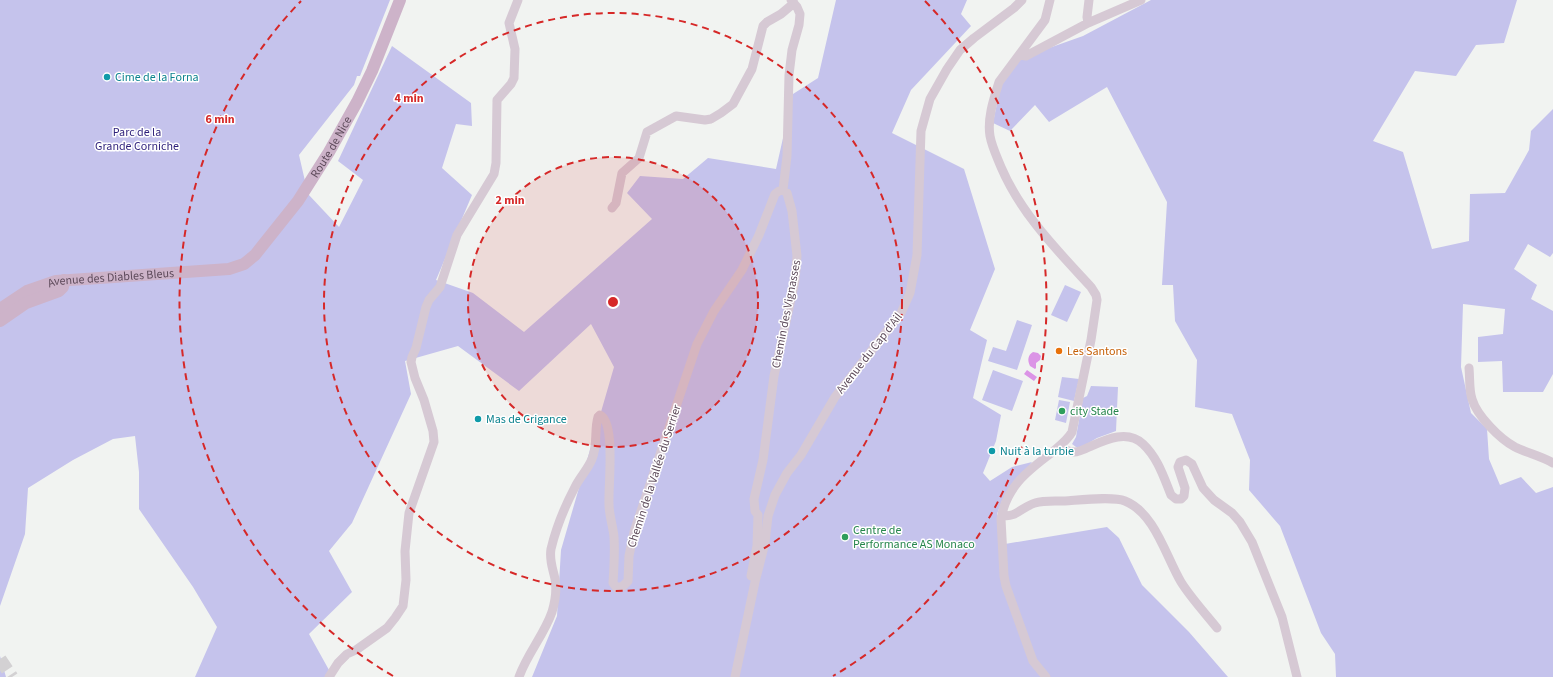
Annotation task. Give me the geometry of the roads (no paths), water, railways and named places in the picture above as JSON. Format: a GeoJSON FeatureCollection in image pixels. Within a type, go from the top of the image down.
{"type":"FeatureCollection","features":[{"type":"Feature","properties":{"kind":"main road","name":"Route de Nice"},"geometry":{"type":"LineString","coordinates":[[229,269],[244,264],[255,255],[298,202],[329,152],[360,96],[372,71],[400,0]]}},
{"type":"Feature","properties":{"kind":"main road","name":"Avenue des Diables Bleus"},"geometry":{"type":"LineString","coordinates":[[0,309],[27,291],[64,280],[130,277],[229,269]]}},
{"type":"Feature","properties":{"kind":"main road"},"geometry":{"type":"LineString","coordinates":[[0,321],[26,303],[59,291],[63,286],[64,280]]}},
{"type":"Feature","properties":{"kind":"street"},"geometry":{"type":"LineString","coordinates":[[329,677],[338,663],[347,654],[356,650],[386,628],[403,606],[410,513],[434,442],[433,431],[424,400],[414,376],[411,362],[426,307],[429,300],[440,287],[457,235],[494,174],[496,163],[497,100],[511,84],[514,78],[515,49],[509,23],[518,0]]}},
{"type":"Feature","properties":{"kind":"street","name":"Avenue du Cap d'Ail"},"geometry":{"type":"LineString","coordinates":[[735,677],[755,582],[765,543],[768,516],[775,495],[801,455],[835,397],[901,313],[910,293],[917,255],[921,131],[925,115],[936,87],[960,50],[1014,8],[1022,0]]}},
{"type":"Feature","properties":{"kind":"street"},"geometry":{"type":"LineString","coordinates":[[1046,677],[1033,661],[1006,586],[1004,576],[1002,516],[1009,494],[1020,480],[1070,437],[1091,340],[1097,300],[1091,287],[1029,217],[1006,180],[994,151],[990,130],[995,94],[999,82],[1045,20],[1050,0]]}},
{"type":"Feature","properties":{"kind":"street"},"geometry":{"type":"LineString","coordinates":[[1088,23],[1087,16],[1089,0]]}},
{"type":"Feature","properties":{"kind":"street"},"geometry":{"type":"LineString","coordinates":[[1019,55],[1026,56],[1088,23],[1141,0]]}},
{"type":"Feature","properties":{"kind":"street"},"geometry":{"type":"LineString","coordinates":[[612,208],[616,203],[622,173],[639,158],[647,132],[676,116],[705,120],[711,119],[728,109],[736,100],[752,69],[763,26],[781,14],[793,2],[800,14],[799,25],[792,50],[789,75],[787,156],[783,190]]}},
{"type":"Feature","properties":{"kind":"street","name":"Chemin des Vignasses"},"geometry":{"type":"LineString","coordinates":[[755,582],[751,578],[757,546],[758,515],[755,511],[754,499],[763,460],[774,376],[794,281],[797,256],[792,211],[786,193],[783,190]]}},
{"type":"Feature","properties":{"kind":"street","name":"Chemin de la Vallée du Serrier"},"geometry":{"type":"LineString","coordinates":[[519,677],[525,663],[548,623],[552,611],[556,594],[556,585],[550,561],[551,551],[558,527],[575,487],[592,458],[597,436],[596,422],[598,417],[604,417],[609,436],[610,452],[608,505],[614,536],[615,557],[613,583],[617,588],[623,586],[628,581],[629,556],[634,532],[697,344],[714,310],[742,270],[759,235],[775,194],[783,190]]}},
{"type":"Feature","properties":{"kind":"street"},"geometry":{"type":"LineString","coordinates":[[1469,368],[1472,399],[1477,410],[1496,432],[1516,448],[1553,462]]}},
{"type":"Feature","properties":{"kind":"street"},"geometry":{"type":"LineString","coordinates":[[1061,445],[1065,450],[1074,452],[1113,437],[1134,439],[1143,444],[1153,456],[1161,470],[1171,495],[1176,499],[1181,499],[1184,496],[1185,488],[1178,467],[1180,462],[1186,460],[1192,464],[1203,488],[1214,500],[1232,513],[1240,522],[1252,542],[1282,617],[1297,677]]}},
{"type":"Feature","properties":{"kind":"street"},"geometry":{"type":"LineString","coordinates":[[1002,516],[1007,517],[1014,515],[1028,506],[1040,502],[1106,499],[1124,500],[1134,506],[1149,522],[1158,535],[1172,567],[1183,584],[1217,628]]}},
{"type":"Feature","properties":{"kind":"street"},"geometry":{"type":"LineString","coordinates":[[758,515],[768,516]]}},
{"type":"Feature","properties":{"kind":"tunnel"},"geometry":{"type":"LineString","coordinates":[[0,659],[12,677]]}},
{"type":"Feature","properties":{"kind":"place","name":"Cime de la Forna"},"geometry":{"type":"Point","coordinates":[107,77]}},
{"type":"Feature","properties":{"kind":"place","name":"Les Santons"},"geometry":{"type":"Point","coordinates":[1059,351]}},
{"type":"Feature","properties":{"kind":"place","name":"city Stade"},"geometry":{"type":"Point","coordinates":[1062,411]}},
{"type":"Feature","properties":{"kind":"place","name":"Mas de Crigance"},"geometry":{"type":"Point","coordinates":[478,419]}},
{"type":"Feature","properties":{"kind":"place","name":"Nuit à la turbie"},"geometry":{"type":"Point","coordinates":[992,451]}},
{"type":"Feature","properties":{"kind":"place","name":"Centre de Performance AS Monaco"},"geometry":{"type":"Point","coordinates":[845,537]}},
{"type":"Feature","properties":{"kind":"park label","name":"Parc de la Grande Corniche"},"geometry":{"type":"Point","coordinates":[137,139]}}]}
